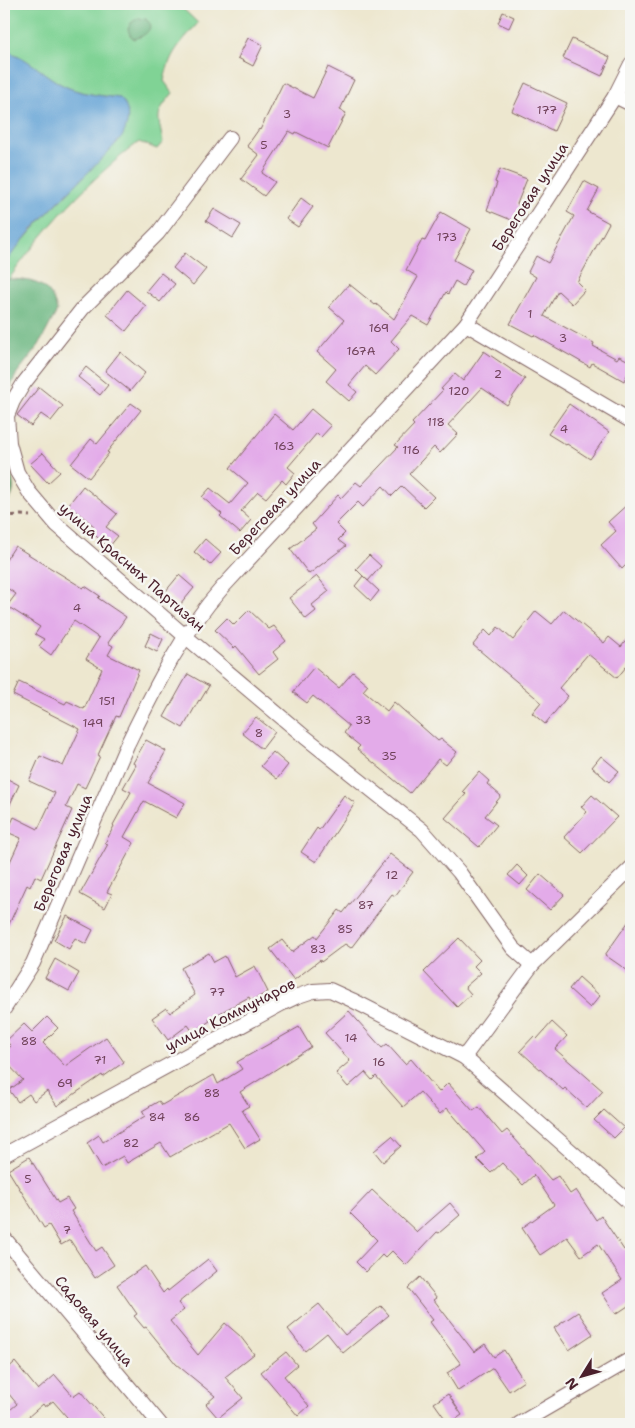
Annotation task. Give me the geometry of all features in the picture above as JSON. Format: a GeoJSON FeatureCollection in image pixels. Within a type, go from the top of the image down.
{"type":"FeatureCollection","features":[{"type":"Feature","properties":{"kind":"street","name":"Береговая улица"},"geometry":{"type":"LineString","coordinates":[[4,1009],[33,963],[127,745],[185,636],[198,616],[466,324],[615,96],[631,64]]}},
{"type":"Feature","properties":{"kind":"street"},"geometry":{"type":"LineString","coordinates":[[615,96],[631,104]]}},
{"type":"Feature","properties":{"kind":"street","name":"улица Красных Партизан"},"geometry":{"type":"LineString","coordinates":[[230,138],[158,233],[100,289],[63,331],[24,382],[13,401],[8,416],[9,443],[17,472],[29,492],[57,525],[305,737],[422,830],[459,872],[508,941],[532,965]]}},
{"type":"Feature","properties":{"kind":"street"},"geometry":{"type":"LineString","coordinates":[[466,324],[631,421]]}},
{"type":"Feature","properties":{"kind":"street"},"geometry":{"type":"LineString","coordinates":[[631,868],[532,965],[464,1057],[631,1204]]}},
{"type":"Feature","properties":{"kind":"street","name":"улица Коммунаров"},"geometry":{"type":"LineString","coordinates":[[4,1155],[281,1004],[298,996],[313,992],[330,990],[464,1057]]}},
{"type":"Feature","properties":{"kind":"street","name":"Садовая улица"},"geometry":{"type":"LineString","coordinates":[[4,1238],[160,1424]]}},
{"type":"Feature","properties":{"kind":"street"},"geometry":{"type":"LineString","coordinates":[[519,1424],[631,1359]]}},
{"type":"Feature","properties":{"kind":"green space"},"geometry":{"type":"Polygon","coordinates":[[[4,4],[178,4],[198,23],[176,49],[166,71],[164,81],[173,93],[160,111],[159,120],[163,142],[157,149],[139,142],[121,156],[85,188],[37,241],[9,279],[4,280],[4,265],[11,254],[122,137],[120,98],[69,88],[21,58],[4,51],[4,4]]]}},
{"type":"Feature","properties":{"kind":"green space"},"geometry":{"type":"Polygon","coordinates":[[[138,18],[146,19],[151,25],[145,34],[134,39],[128,29],[131,23],[138,18]]]}},
{"type":"Feature","properties":{"kind":"green space"},"geometry":{"type":"Polygon","coordinates":[[[4,280],[34,282],[46,289],[57,311],[39,345],[17,373],[4,400],[4,280]]]}},
{"type":"Feature","properties":{"kind":"green space"},"geometry":{"type":"Polygon","coordinates":[[[4,454],[13,481],[13,488],[9,500],[4,505],[4,454]]]}},
{"type":"Feature","properties":{"kind":"water"},"geometry":{"type":"Polygon","coordinates":[[[4,51],[21,57],[69,88],[120,98],[124,102],[128,116],[122,137],[31,231],[4,265],[4,51]]]}},
{"type":"Feature","properties":{"kind":"building"},"geometry":{"type":"Polygon","coordinates":[[[503,12],[514,17],[509,28],[498,23],[503,12]]]}},
{"type":"Feature","properties":{"kind":"building"},"geometry":{"type":"Polygon","coordinates":[[[248,38],[263,45],[253,66],[238,58],[248,38]]]}},
{"type":"Feature","properties":{"kind":"building"},"geometry":{"type":"Polygon","coordinates":[[[572,39],[610,57],[602,76],[563,58],[572,39]]]}},
{"type":"Feature","properties":{"kind":"building"},"geometry":{"type":"Polygon","coordinates":[[[328,67],[354,80],[340,110],[346,113],[328,148],[296,132],[295,134],[289,131],[262,173],[275,182],[264,196],[241,179],[259,155],[247,146],[260,130],[283,83],[313,98],[328,67]]]}},
{"type":"Feature","properties":{"kind":"building"},"geometry":{"type":"Polygon","coordinates":[[[525,83],[567,103],[554,131],[512,111],[525,83]]]}},
{"type":"Feature","properties":{"kind":"building"},"geometry":{"type":"Polygon","coordinates":[[[500,169],[527,179],[517,204],[520,206],[514,221],[487,210],[500,169]]]}},
{"type":"Feature","properties":{"kind":"building"},"geometry":{"type":"Polygon","coordinates":[[[584,181],[599,189],[587,211],[609,223],[577,282],[585,290],[572,304],[558,291],[544,316],[594,343],[593,346],[617,359],[619,356],[631,362],[631,367],[624,381],[592,363],[590,367],[534,335],[510,324],[536,277],[528,272],[536,256],[548,263],[574,216],[567,212],[584,181]]]}},
{"type":"Feature","properties":{"kind":"building"},"geometry":{"type":"Polygon","coordinates":[[[301,198],[313,207],[298,227],[286,219],[301,198]]]}},
{"type":"Feature","properties":{"kind":"building"},"geometry":{"type":"Polygon","coordinates":[[[214,209],[241,225],[233,238],[206,221],[214,209]]]}},
{"type":"Feature","properties":{"kind":"building"},"geometry":{"type":"Polygon","coordinates":[[[441,212],[471,229],[454,260],[472,270],[463,286],[455,281],[448,294],[446,292],[428,325],[412,316],[391,341],[399,349],[375,375],[365,366],[349,385],[357,392],[349,401],[326,381],[336,369],[317,352],[344,320],[329,307],[349,284],[394,319],[418,277],[406,270],[422,240],[425,241],[441,212]]]}},
{"type":"Feature","properties":{"kind":"building"},"geometry":{"type":"Polygon","coordinates":[[[185,253],[206,269],[193,285],[173,268],[185,253]]]}},
{"type":"Feature","properties":{"kind":"building"},"geometry":{"type":"Polygon","coordinates":[[[161,273],[175,284],[160,302],[146,291],[161,273]]]}},
{"type":"Feature","properties":{"kind":"building"},"geometry":{"type":"Polygon","coordinates":[[[127,290],[146,306],[126,331],[107,315],[127,290]]]}},
{"type":"Feature","properties":{"kind":"building"},"geometry":{"type":"Polygon","coordinates":[[[484,351],[525,379],[507,405],[482,388],[448,425],[458,434],[440,453],[434,447],[409,474],[434,497],[424,507],[402,486],[392,496],[383,486],[363,507],[358,502],[336,524],[345,533],[338,540],[346,546],[309,574],[290,549],[316,529],[312,524],[338,495],[341,498],[356,482],[361,486],[398,447],[395,445],[414,425],[412,423],[443,390],[441,389],[455,374],[463,381],[484,351]]]}},
{"type":"Feature","properties":{"kind":"building"},"geometry":{"type":"Polygon","coordinates":[[[120,352],[145,373],[130,391],[105,371],[120,352]]]}},
{"type":"Feature","properties":{"kind":"building"},"geometry":{"type":"Polygon","coordinates":[[[86,367],[108,385],[100,395],[78,377],[86,367]]]}},
{"type":"Feature","properties":{"kind":"building"},"geometry":{"type":"Polygon","coordinates":[[[39,387],[63,406],[51,421],[41,414],[31,426],[17,415],[39,387]]]}},
{"type":"Feature","properties":{"kind":"building"},"geometry":{"type":"Polygon","coordinates":[[[131,403],[141,410],[89,478],[71,464],[91,439],[97,444],[131,403]]]}},
{"type":"Feature","properties":{"kind":"building"},"geometry":{"type":"Polygon","coordinates":[[[569,404],[609,432],[590,459],[548,434],[569,404]]]}},
{"type":"Feature","properties":{"kind":"building"},"geometry":{"type":"Polygon","coordinates":[[[311,409],[331,426],[321,437],[317,433],[288,467],[295,473],[286,484],[282,480],[266,498],[258,492],[241,511],[251,520],[240,533],[202,497],[210,488],[230,504],[248,483],[230,468],[274,414],[293,430],[311,409]]]}},
{"type":"Feature","properties":{"kind":"building"},"geometry":{"type":"Polygon","coordinates":[[[43,453],[60,472],[48,483],[30,464],[43,453]]]}},
{"type":"Feature","properties":{"kind":"building"},"geometry":{"type":"Polygon","coordinates":[[[83,486],[117,514],[106,527],[118,536],[109,547],[90,531],[94,526],[68,505],[83,486]]]}},
{"type":"Feature","properties":{"kind":"building"},"geometry":{"type":"Polygon","coordinates":[[[631,501],[631,560],[622,569],[601,545],[616,531],[608,522],[631,501]]]}},
{"type":"Feature","properties":{"kind":"building"},"geometry":{"type":"Polygon","coordinates":[[[205,539],[221,553],[210,565],[194,552],[205,539]]]}},
{"type":"Feature","properties":{"kind":"building"},"geometry":{"type":"Polygon","coordinates":[[[15,546],[83,588],[85,586],[100,596],[98,598],[126,617],[108,643],[113,646],[108,655],[139,670],[119,717],[116,716],[98,755],[100,756],[85,788],[77,784],[66,807],[72,810],[41,879],[35,876],[30,887],[27,885],[4,935],[4,861],[9,864],[21,838],[7,832],[14,817],[38,829],[55,793],[29,781],[40,756],[63,766],[80,729],[13,695],[19,682],[65,704],[67,701],[84,709],[102,669],[86,659],[99,638],[74,621],[51,655],[39,646],[44,639],[35,634],[40,627],[7,606],[16,594],[4,586],[4,563],[15,546]]]}},
{"type":"Feature","properties":{"kind":"building"},"geometry":{"type":"Polygon","coordinates":[[[369,555],[381,566],[368,581],[356,569],[369,555]]]}},
{"type":"Feature","properties":{"kind":"building"},"geometry":{"type":"Polygon","coordinates":[[[179,575],[194,588],[180,605],[165,592],[179,575]]]}},
{"type":"Feature","properties":{"kind":"building"},"geometry":{"type":"Polygon","coordinates":[[[317,576],[329,591],[312,605],[316,611],[306,619],[289,598],[317,576]]]}},
{"type":"Feature","properties":{"kind":"building"},"geometry":{"type":"Polygon","coordinates":[[[363,576],[379,591],[371,601],[355,586],[363,576]]]}},
{"type":"Feature","properties":{"kind":"building"},"geometry":{"type":"Polygon","coordinates":[[[249,610],[269,629],[274,626],[286,641],[273,652],[278,659],[259,674],[236,646],[234,648],[215,630],[227,618],[234,625],[249,610]]]}},
{"type":"Feature","properties":{"kind":"building"},"geometry":{"type":"Polygon","coordinates":[[[564,610],[604,643],[609,637],[621,647],[631,634],[631,661],[617,678],[588,654],[559,688],[568,696],[545,724],[532,713],[541,702],[473,645],[485,630],[491,636],[498,627],[513,640],[536,611],[552,624],[564,610]]]}},
{"type":"Feature","properties":{"kind":"building"},"geometry":{"type":"Polygon","coordinates":[[[151,633],[163,639],[157,652],[145,646],[151,633]]]}},
{"type":"Feature","properties":{"kind":"building"},"geometry":{"type":"Polygon","coordinates":[[[314,667],[339,688],[353,672],[368,685],[363,691],[387,711],[394,702],[438,741],[441,739],[457,752],[446,765],[438,759],[410,793],[357,749],[360,746],[344,733],[349,726],[313,696],[307,703],[293,692],[314,667]]]}},
{"type":"Feature","properties":{"kind":"building"},"geometry":{"type":"Polygon","coordinates":[[[188,674],[209,686],[183,728],[164,717],[188,674]]]}},
{"type":"Feature","properties":{"kind":"building"},"geometry":{"type":"Polygon","coordinates":[[[256,717],[275,732],[262,749],[242,733],[256,717]]]}},
{"type":"Feature","properties":{"kind":"building"},"geometry":{"type":"Polygon","coordinates":[[[146,740],[166,751],[148,783],[185,803],[176,818],[144,801],[124,837],[134,843],[107,892],[112,894],[105,908],[80,894],[108,844],[105,843],[131,792],[123,788],[136,765],[133,763],[146,740]]]}},
{"type":"Feature","properties":{"kind":"building"},"geometry":{"type":"Polygon","coordinates":[[[273,752],[288,765],[277,779],[261,766],[273,752]]]}},
{"type":"Feature","properties":{"kind":"building"},"geometry":{"type":"Polygon","coordinates":[[[601,756],[619,771],[609,782],[592,767],[601,756]]]}},
{"type":"Feature","properties":{"kind":"building"},"geometry":{"type":"Polygon","coordinates":[[[479,772],[489,781],[487,784],[501,796],[485,816],[497,825],[479,847],[445,818],[466,794],[463,791],[479,772]]]}},
{"type":"Feature","properties":{"kind":"building"},"geometry":{"type":"Polygon","coordinates":[[[4,777],[19,785],[4,817],[4,777]]]}},
{"type":"Feature","properties":{"kind":"building"},"geometry":{"type":"Polygon","coordinates":[[[344,795],[355,803],[316,862],[301,852],[317,828],[319,830],[344,795]]]}},
{"type":"Feature","properties":{"kind":"building"},"geometry":{"type":"Polygon","coordinates":[[[592,795],[617,817],[582,853],[564,837],[587,812],[581,807],[592,795]]]}},
{"type":"Feature","properties":{"kind":"building"},"geometry":{"type":"Polygon","coordinates":[[[390,854],[413,872],[395,896],[392,894],[351,948],[345,944],[294,980],[270,949],[282,940],[292,952],[315,935],[317,938],[339,910],[343,913],[390,854]]]}},
{"type":"Feature","properties":{"kind":"building"},"geometry":{"type":"Polygon","coordinates":[[[517,865],[528,876],[520,885],[508,875],[517,865]]]}},
{"type":"Feature","properties":{"kind":"building"},"geometry":{"type":"Polygon","coordinates":[[[540,874],[564,895],[550,910],[527,890],[540,874]]]}},
{"type":"Feature","properties":{"kind":"building"},"geometry":{"type":"Polygon","coordinates":[[[67,916],[93,930],[86,944],[75,938],[69,949],[54,940],[67,916]]]}},
{"type":"Feature","properties":{"kind":"building"},"geometry":{"type":"Polygon","coordinates":[[[631,918],[631,973],[605,955],[631,918]]]}},
{"type":"Feature","properties":{"kind":"building"},"geometry":{"type":"Polygon","coordinates":[[[459,938],[480,960],[474,966],[481,973],[465,987],[471,994],[457,1007],[424,972],[459,938]]]}},
{"type":"Feature","properties":{"kind":"building"},"geometry":{"type":"Polygon","coordinates":[[[209,953],[214,962],[225,956],[235,977],[255,966],[268,992],[251,1001],[249,997],[209,1019],[210,1021],[193,1032],[188,1025],[168,1040],[152,1018],[166,1008],[170,1013],[195,995],[181,968],[209,953]]]}},
{"type":"Feature","properties":{"kind":"building"},"geometry":{"type":"Polygon","coordinates":[[[55,959],[79,973],[69,991],[45,978],[55,959]]]}},
{"type":"Feature","properties":{"kind":"building"},"geometry":{"type":"Polygon","coordinates":[[[579,977],[600,996],[590,1008],[569,989],[579,977]]]}},
{"type":"Feature","properties":{"kind":"building"},"geometry":{"type":"Polygon","coordinates":[[[349,1011],[382,1048],[387,1044],[405,1064],[411,1059],[439,1092],[448,1083],[473,1111],[479,1107],[502,1134],[507,1130],[551,1180],[558,1176],[570,1194],[576,1190],[596,1220],[601,1216],[624,1250],[631,1245],[631,1304],[616,1314],[602,1293],[622,1280],[598,1244],[581,1256],[567,1237],[540,1255],[522,1228],[554,1205],[534,1175],[523,1185],[502,1163],[491,1173],[477,1159],[485,1152],[447,1108],[440,1114],[420,1092],[403,1107],[376,1076],[372,1080],[365,1072],[348,1087],[336,1073],[350,1061],[325,1033],[349,1011]]]}},
{"type":"Feature","properties":{"kind":"building"},"geometry":{"type":"Polygon","coordinates":[[[47,1017],[58,1028],[43,1043],[65,1066],[106,1037],[124,1062],[57,1106],[47,1091],[34,1101],[29,1094],[18,1102],[9,1090],[23,1080],[4,1060],[4,1053],[11,1046],[6,1041],[24,1024],[32,1032],[47,1017]]]}},
{"type":"Feature","properties":{"kind":"building"},"geometry":{"type":"Polygon","coordinates":[[[552,1022],[567,1036],[555,1049],[603,1091],[587,1108],[565,1088],[563,1090],[520,1051],[534,1036],[537,1039],[552,1022]]]}},
{"type":"Feature","properties":{"kind":"building"},"geometry":{"type":"Polygon","coordinates":[[[299,1027],[311,1047],[240,1092],[249,1106],[242,1110],[260,1139],[245,1148],[229,1123],[170,1157],[161,1143],[127,1163],[123,1156],[102,1168],[87,1143],[99,1135],[103,1142],[145,1116],[142,1111],[159,1101],[162,1105],[214,1075],[218,1084],[242,1069],[237,1062],[299,1027]]]}},
{"type":"Feature","properties":{"kind":"building"},"geometry":{"type":"Polygon","coordinates":[[[604,1110],[624,1128],[614,1138],[594,1120],[604,1110]]]}},
{"type":"Feature","properties":{"kind":"building"},"geometry":{"type":"Polygon","coordinates":[[[392,1136],[401,1146],[383,1162],[374,1151],[392,1136]]]}},
{"type":"Feature","properties":{"kind":"building"},"geometry":{"type":"Polygon","coordinates":[[[29,1157],[58,1203],[67,1198],[74,1209],[71,1211],[96,1251],[102,1247],[114,1265],[95,1278],[70,1240],[61,1245],[49,1225],[44,1228],[8,1170],[29,1157]]]}},
{"type":"Feature","properties":{"kind":"building"},"geometry":{"type":"Polygon","coordinates":[[[372,1190],[417,1232],[450,1203],[460,1215],[439,1233],[437,1232],[406,1265],[392,1251],[385,1258],[382,1255],[366,1272],[356,1262],[377,1240],[350,1213],[372,1190]]]}},
{"type":"Feature","properties":{"kind":"building"},"geometry":{"type":"Polygon","coordinates":[[[208,1259],[217,1271],[178,1303],[184,1310],[170,1321],[198,1355],[225,1323],[240,1336],[254,1354],[225,1377],[243,1398],[218,1418],[206,1404],[215,1396],[176,1364],[146,1327],[144,1328],[134,1316],[137,1314],[117,1285],[145,1266],[163,1293],[208,1259]]]}},
{"type":"Feature","properties":{"kind":"building"},"geometry":{"type":"Polygon","coordinates":[[[420,1277],[437,1298],[434,1300],[474,1352],[485,1344],[494,1357],[504,1350],[524,1381],[509,1391],[493,1368],[458,1391],[447,1373],[461,1364],[430,1322],[433,1320],[408,1288],[420,1277]]]}},
{"type":"Feature","properties":{"kind":"building"},"geometry":{"type":"Polygon","coordinates":[[[319,1304],[345,1335],[381,1306],[389,1315],[343,1353],[327,1333],[305,1351],[288,1329],[319,1304]]]}},
{"type":"Feature","properties":{"kind":"building"},"geometry":{"type":"Polygon","coordinates":[[[578,1312],[593,1334],[569,1350],[554,1328],[578,1312]]]}},
{"type":"Feature","properties":{"kind":"building"},"geometry":{"type":"Polygon","coordinates":[[[286,1352],[297,1365],[284,1376],[309,1406],[298,1416],[261,1372],[286,1352]]]}},
{"type":"Feature","properties":{"kind":"building"},"geometry":{"type":"Polygon","coordinates":[[[15,1362],[38,1390],[55,1375],[73,1396],[80,1391],[109,1424],[73,1424],[53,1401],[45,1407],[43,1404],[20,1424],[4,1424],[4,1415],[17,1404],[4,1388],[4,1372],[15,1362]]]}},
{"type":"Feature","properties":{"kind":"building"},"geometry":{"type":"Polygon","coordinates":[[[448,1394],[462,1415],[449,1424],[434,1403],[448,1394]]]}}]}
